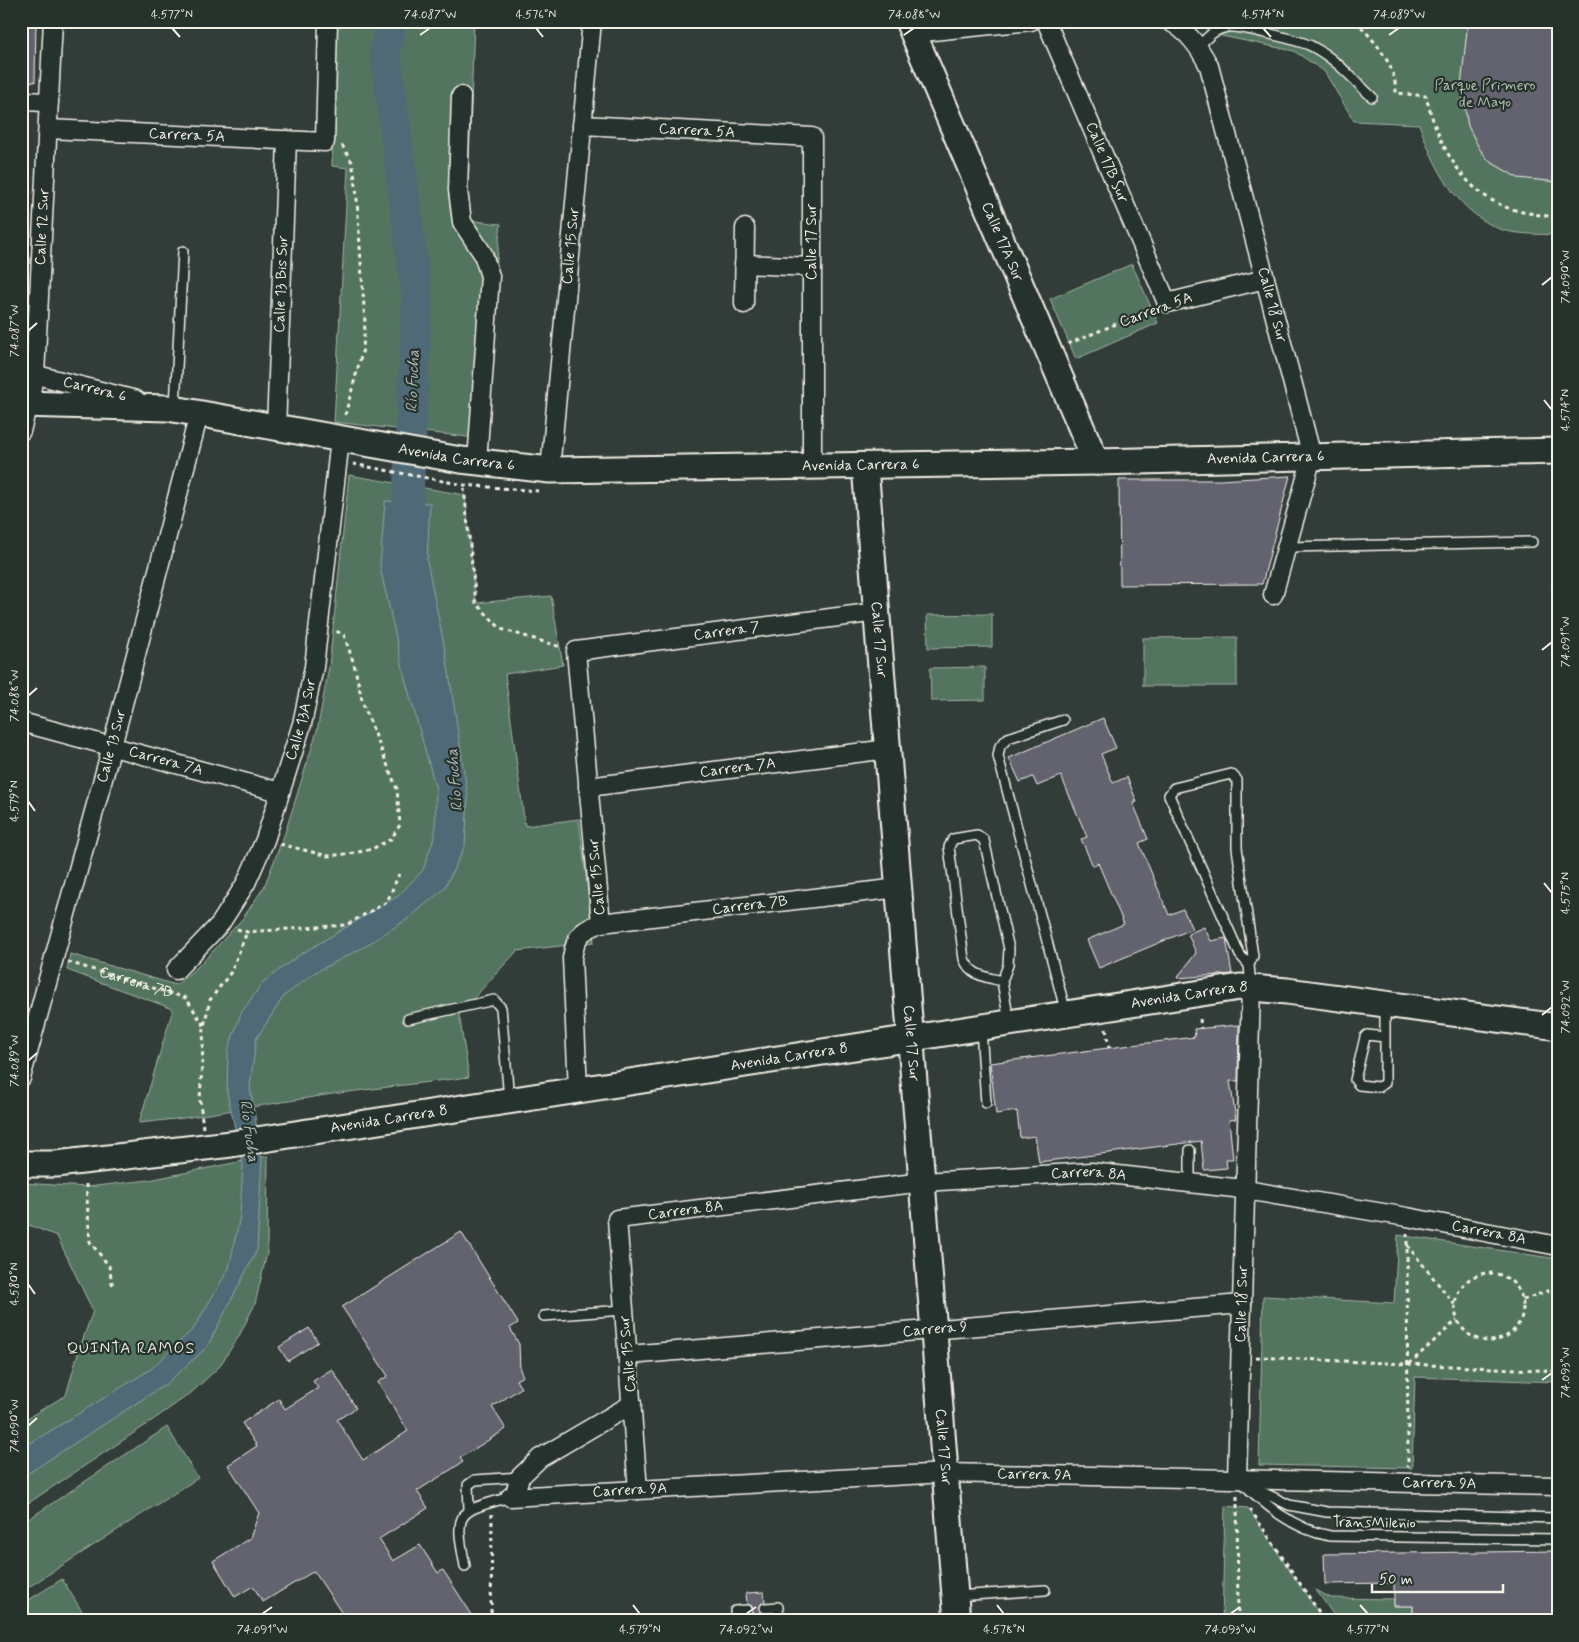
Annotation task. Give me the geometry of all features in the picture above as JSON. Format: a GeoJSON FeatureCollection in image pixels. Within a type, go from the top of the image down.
{"type":"FeatureCollection","features":[{"type":"Feature","properties":{"kind":"main road","name":"Calle 17A Sur"},"geometry":{"type":"LineString","coordinates":[[911,27],[1096,462]]}},
{"type":"Feature","properties":{"kind":"main road","name":"Avenida Carrera 6"},"geometry":{"type":"LineString","coordinates":[[25,403],[172,408],[276,429],[342,430],[384,458],[426,466],[475,462],[550,470],[1096,462],[1558,451]]}},
{"type":"Feature","properties":{"kind":"main road","name":"Calle 17 Sur"},"geometry":{"type":"LineString","coordinates":[[865,466],[912,1037],[957,1621]]}},
{"type":"Feature","properties":{"kind":"main road","name":"Avenida Carrera 8"},"geometry":{"type":"LineString","coordinates":[[21,1164],[56,1164],[231,1144],[1226,989],[1250,976],[1385,1004],[1558,1027]]}},
{"type":"Feature","properties":{"kind":"street","name":"Calle 12 Sur"},"geometry":{"type":"LineString","coordinates":[[21,431],[28,373],[48,129],[53,21]]}},
{"type":"Feature","properties":{"kind":"street"},"geometry":{"type":"LineString","coordinates":[[328,21],[333,142]]}},
{"type":"Feature","properties":{"kind":"street","name":"Calle 15 Sur"},"geometry":{"type":"LineString","coordinates":[[550,470],[592,21]]}},
{"type":"Feature","properties":{"kind":"street"},"geometry":{"type":"LineString","coordinates":[[911,27],[1031,21]]}},
{"type":"Feature","properties":{"kind":"street","name":"Calle 17B Sur"},"geometry":{"type":"LineString","coordinates":[[1046,21],[1167,303]]}},
{"type":"Feature","properties":{"kind":"street","name":"Calle 18 Sur"},"geometry":{"type":"LineString","coordinates":[[1172,23],[1198,47],[1209,66],[1312,457]]}},
{"type":"Feature","properties":{"kind":"street"},"geometry":{"type":"LineString","coordinates":[[461,96],[458,190],[462,222],[483,254],[490,276],[478,448],[475,462]]}},
{"type":"Feature","properties":{"kind":"street"},"geometry":{"type":"LineString","coordinates":[[21,101],[49,102]]}},
{"type":"Feature","properties":{"kind":"street","name":"Carrera 5A"},"geometry":{"type":"LineString","coordinates":[[582,125],[812,137]]}},
{"type":"Feature","properties":{"kind":"street","name":"Carrera 5A"},"geometry":{"type":"LineString","coordinates":[[48,129],[333,142]]}},
{"type":"Feature","properties":{"kind":"street","name":"Calle 17 Sur"},"geometry":{"type":"LineString","coordinates":[[812,137],[812,467]]}},
{"type":"Feature","properties":{"kind":"street","name":"Calle 13 Bis Sur"},"geometry":{"type":"LineString","coordinates":[[276,429],[287,140]]}},
{"type":"Feature","properties":{"kind":"street"},"geometry":{"type":"LineString","coordinates":[[744,304],[745,228]]}},
{"type":"Feature","properties":{"kind":"street"},"geometry":{"type":"LineString","coordinates":[[744,264],[812,267]]}},
{"type":"Feature","properties":{"kind":"street","name":"Carrera 5A"},"geometry":{"type":"LineString","coordinates":[[1167,303],[1265,279]]}},
{"type":"Feature","properties":{"kind":"street","name":"Carrera 6"},"geometry":{"type":"LineString","coordinates":[[28,373],[172,408]]}},
{"type":"Feature","properties":{"kind":"street","name":"Calle 13 Sur"},"geometry":{"type":"LineString","coordinates":[[21,1078],[112,746],[199,414]]}},
{"type":"Feature","properties":{"kind":"street","name":"Calle 13A Sur"},"geometry":{"type":"LineString","coordinates":[[176,970],[220,924],[246,883],[265,840],[302,724],[314,667],[342,430]]}},
{"type":"Feature","properties":{"kind":"street"},"geometry":{"type":"LineString","coordinates":[[1274,595],[1312,457]]}},
{"type":"Feature","properties":{"kind":"street","name":"Carrera 7"},"geometry":{"type":"LineString","coordinates":[[576,652],[877,612]]}},
{"type":"Feature","properties":{"kind":"street","name":"Calle 15 Sur"},"geometry":{"type":"LineString","coordinates":[[576,652],[601,923],[584,929],[575,942],[572,958],[578,1089]]}},
{"type":"Feature","properties":{"kind":"street","name":"Carrera 7A"},"geometry":{"type":"LineString","coordinates":[[21,722],[280,792]]}},
{"type":"Feature","properties":{"kind":"street","name":"Carrera 7A"},"geometry":{"type":"LineString","coordinates":[[588,787],[888,749]]}},
{"type":"Feature","properties":{"kind":"street","name":"Carrera 7B"},"geometry":{"type":"LineString","coordinates":[[601,923],[900,888]]}},
{"type":"Feature","properties":{"kind":"street","name":"Calle 18 Sur"},"geometry":{"type":"LineString","coordinates":[[1237,1484],[1250,976]]}},
{"type":"Feature","properties":{"kind":"street","name":"Carrera 8A"},"geometry":{"type":"LineString","coordinates":[[617,1219],[923,1182],[1091,1172],[1245,1190],[1407,1217],[1558,1246]]}},
{"type":"Feature","properties":{"kind":"street","name":"Calle 15 Sur"},"geometry":{"type":"LineString","coordinates":[[617,1219],[638,1490]]}},
{"type":"Feature","properties":{"kind":"street","name":"Carrera 9"},"geometry":{"type":"LineString","coordinates":[[628,1355],[1242,1304]]}},
{"type":"Feature","properties":{"kind":"street"},"geometry":{"type":"LineString","coordinates":[[512,1497],[520,1477],[540,1458],[632,1404]]}},
{"type":"Feature","properties":{"kind":"street","name":"Carrera 9A"},"geometry":{"type":"LineString","coordinates":[[512,1497],[946,1473],[1237,1484],[1408,1482],[1558,1486]]}},
{"type":"Feature","properties":{"kind":"lane"},"geometry":{"type":"LineString","coordinates":[[1198,47],[1212,33],[1227,27],[1244,28],[1312,46],[1329,58],[1372,97]]}},
{"type":"Feature","properties":{"kind":"lane"},"geometry":{"type":"LineString","coordinates":[[172,408],[184,251]]}},
{"type":"Feature","properties":{"kind":"lane"},"geometry":{"type":"LineString","coordinates":[[1287,547],[1532,542]]}},
{"type":"Feature","properties":{"kind":"lane"},"geometry":{"type":"LineString","coordinates":[[1064,720],[1008,738],[1000,746],[998,756],[1066,1014]]}},
{"type":"Feature","properties":{"kind":"lane"},"geometry":{"type":"LineString","coordinates":[[1228,774],[1234,775],[1237,780],[1237,848],[1253,956],[1250,976],[1169,795],[1174,788],[1228,774]]}},
{"type":"Feature","properties":{"kind":"lane"},"geometry":{"type":"LineString","coordinates":[[1002,981],[977,975],[969,968],[964,959],[949,847],[953,839],[978,835],[984,840],[1009,949],[1008,965],[1002,981],[1009,1022]]}},
{"type":"Feature","properties":{"kind":"lane"},"geometry":{"type":"LineString","coordinates":[[408,1019],[494,1000],[500,1008],[510,1100]]}},
{"type":"Feature","properties":{"kind":"lane"},"geometry":{"type":"LineString","coordinates":[[1385,1004],[1385,1037],[1385,1083],[1379,1087],[1359,1085],[1355,1080],[1365,1037],[1367,1035],[1385,1037]]}},
{"type":"Feature","properties":{"kind":"lane"},"geometry":{"type":"LineString","coordinates":[[981,1027],[986,1103]]}},
{"type":"Feature","properties":{"kind":"lane"},"geometry":{"type":"LineString","coordinates":[[1190,1150],[1190,1183]]}},
{"type":"Feature","properties":{"kind":"lane"},"geometry":{"type":"LineString","coordinates":[[544,1316],[624,1310]]}},
{"type":"Feature","properties":{"kind":"lane"},"geometry":{"type":"LineString","coordinates":[[469,1509],[468,1485],[475,1480],[520,1477]]}},
{"type":"Feature","properties":{"kind":"lane","name":"TransMilenio"},"geometry":{"type":"LineString","coordinates":[[1237,1484],[1281,1502],[1313,1511],[1558,1518]]}},
{"type":"Feature","properties":{"kind":"lane","name":"TransMilenio"},"geometry":{"type":"LineString","coordinates":[[1237,1484],[1276,1513],[1310,1531],[1330,1536],[1558,1539]]}},
{"type":"Feature","properties":{"kind":"lane"},"geometry":{"type":"LineString","coordinates":[[465,1566],[458,1531],[462,1517],[469,1509],[512,1497]]}},
{"type":"Feature","properties":{"kind":"lane"},"geometry":{"type":"LineString","coordinates":[[956,1596],[1045,1590]]}},
{"type":"Feature","properties":{"kind":"lane"},"geometry":{"type":"LineString","coordinates":[[765,1608],[778,1608],[779,1621]]}},
{"type":"Feature","properties":{"kind":"lane"},"geometry":{"type":"LineString","coordinates":[[736,1621],[735,1611],[747,1610]]}},
{"type":"Feature","properties":{"kind":"path"},"geometry":{"type":"LineString","coordinates":[[1356,21],[1380,46],[1396,79],[1396,94],[1426,96],[1432,119],[1446,150],[1464,178],[1495,202],[1535,214],[1558,217]]}},
{"type":"Feature","properties":{"kind":"path"},"geometry":{"type":"LineString","coordinates":[[333,142],[352,162],[356,185],[365,323],[363,349],[342,430]]}},
{"type":"Feature","properties":{"kind":"path","name":"Carrera 5A"},"geometry":{"type":"LineString","coordinates":[[1049,352],[1167,303]]}},
{"type":"Feature","properties":{"kind":"path"},"geometry":{"type":"LineString","coordinates":[[384,458],[426,466]]}},
{"type":"Feature","properties":{"kind":"path"},"geometry":{"type":"LineString","coordinates":[[464,488],[476,604],[501,629],[576,652]]}},
{"type":"Feature","properties":{"kind":"path"},"geometry":{"type":"LineString","coordinates":[[265,840],[328,856],[372,849],[391,839],[400,825],[397,789],[363,704],[354,664],[344,634],[319,623]]}},
{"type":"Feature","properties":{"kind":"path"},"geometry":{"type":"LineString","coordinates":[[220,924],[247,932],[346,925],[387,902],[399,874]]}},
{"type":"Feature","properties":{"kind":"path"},"geometry":{"type":"LineString","coordinates":[[203,1131],[200,1101],[204,1026],[210,1000],[231,972],[247,932]]}},
{"type":"Feature","properties":{"kind":"path","name":"Carrera 7B"},"geometry":{"type":"LineString","coordinates":[[54,957],[186,998],[204,1026]]}},
{"type":"Feature","properties":{"kind":"path"},"geometry":{"type":"LineString","coordinates":[[1200,1019],[1201,1028]]}},
{"type":"Feature","properties":{"kind":"path"},"geometry":{"type":"LineString","coordinates":[[1106,1030],[1109,1048]]}},
{"type":"Feature","properties":{"kind":"path"},"geometry":{"type":"LineString","coordinates":[[86,1184],[90,1242],[109,1266],[112,1288]]}},
{"type":"Feature","properties":{"kind":"path"},"geometry":{"type":"LineString","coordinates":[[1407,1217],[1408,1482]]}},
{"type":"Feature","properties":{"kind":"path"},"geometry":{"type":"LineString","coordinates":[[1407,1244],[1455,1305]]}},
{"type":"Feature","properties":{"kind":"path"},"geometry":{"type":"LineString","coordinates":[[1487,1273],[1506,1277],[1520,1291],[1524,1310],[1516,1329],[1499,1340],[1489,1342],[1474,1338],[1462,1328],[1457,1320],[1455,1305],[1462,1287],[1468,1280],[1487,1273]]}},
{"type":"Feature","properties":{"kind":"path"},"geometry":{"type":"LineString","coordinates":[[1523,1300],[1558,1287]]}},
{"type":"Feature","properties":{"kind":"path"},"geometry":{"type":"LineString","coordinates":[[1409,1364],[1457,1320]]}},
{"type":"Feature","properties":{"kind":"path"},"geometry":{"type":"LineString","coordinates":[[1240,1356],[1558,1371]]}},
{"type":"Feature","properties":{"kind":"path"},"geometry":{"type":"LineString","coordinates":[[1237,1484],[1242,1497]]}},
{"type":"Feature","properties":{"kind":"path"},"geometry":{"type":"LineString","coordinates":[[1237,1484],[1238,1621]]}},
{"type":"Feature","properties":{"kind":"path"},"geometry":{"type":"LineString","coordinates":[[1248,1506],[1325,1621]]}},
{"type":"Feature","properties":{"kind":"path"},"geometry":{"type":"LineString","coordinates":[[491,1621],[492,1511]]}},
{"type":"Feature","properties":{"kind":"green space"},"geometry":{"type":"Polygon","coordinates":[[[336,21],[474,21],[467,220],[501,224],[477,438],[334,422],[348,168],[332,166],[336,21]]]}},
{"type":"Feature","properties":{"kind":"green space","name":"Parque Primero de Mayo"},"geometry":{"type":"Polygon","coordinates":[[[1197,21],[1558,21],[1558,235],[1510,232],[1482,220],[1457,197],[1448,184],[1431,155],[1419,124],[1354,121],[1324,71],[1294,51],[1212,34],[1197,21]]]}},
{"type":"Feature","properties":{"kind":"green space"},"geometry":{"type":"Polygon","coordinates":[[[1132,264],[1158,323],[1076,359],[1050,299],[1132,264]]]}},
{"type":"Feature","properties":{"kind":"green space"},"geometry":{"type":"Polygon","coordinates":[[[349,475],[465,495],[476,603],[551,596],[563,665],[505,674],[525,826],[579,819],[594,942],[517,951],[459,1014],[469,1077],[332,1094],[184,1118],[139,1123],[173,1009],[67,970],[70,954],[176,985],[203,962],[243,918],[264,887],[285,833],[317,731],[329,667],[349,475]]]}},
{"type":"Feature","properties":{"kind":"green space"},"geometry":{"type":"Polygon","coordinates":[[[1552,586],[1558,586],[1558,645],[1555,645],[1552,586]]]}},
{"type":"Feature","properties":{"kind":"green space"},"geometry":{"type":"Polygon","coordinates":[[[992,614],[992,647],[928,648],[927,615],[992,614]]]}},
{"type":"Feature","properties":{"kind":"green space"},"geometry":{"type":"Polygon","coordinates":[[[1237,637],[1237,686],[1143,686],[1143,638],[1237,637]]]}},
{"type":"Feature","properties":{"kind":"green space"},"geometry":{"type":"Polygon","coordinates":[[[985,667],[985,700],[931,701],[930,668],[985,667]]]}},
{"type":"Feature","properties":{"kind":"green space"},"geometry":{"type":"Polygon","coordinates":[[[268,1156],[267,1253],[255,1304],[239,1336],[219,1367],[191,1393],[21,1508],[21,1422],[66,1395],[93,1311],[57,1236],[21,1222],[21,1183],[87,1187],[149,1180],[268,1156]]]}},
{"type":"Feature","properties":{"kind":"green space"},"geometry":{"type":"Polygon","coordinates":[[[1398,1235],[1558,1259],[1558,1382],[1415,1377],[1412,1468],[1259,1465],[1263,1296],[1394,1303],[1398,1235]]]}},
{"type":"Feature","properties":{"kind":"green space"},"geometry":{"type":"Polygon","coordinates":[[[167,1427],[198,1478],[21,1592],[21,1524],[167,1427]]]}},
{"type":"Feature","properties":{"kind":"green space"},"geometry":{"type":"Polygon","coordinates":[[[1225,1506],[1248,1508],[1324,1621],[1222,1621],[1225,1506]]]}},
{"type":"Feature","properties":{"kind":"green space"},"geometry":{"type":"Polygon","coordinates":[[[62,1579],[88,1621],[21,1621],[21,1605],[62,1579]]]}},
{"type":"Feature","properties":{"kind":"green space"},"geometry":{"type":"Polygon","coordinates":[[[1316,1590],[1331,1598],[1394,1599],[1394,1606],[1413,1606],[1413,1621],[1337,1620],[1316,1590]]]}},
{"type":"Feature","properties":{"kind":"water"},"geometry":{"type":"Polygon","coordinates":[[[385,501],[430,503],[427,561],[447,660],[468,798],[465,846],[444,889],[406,920],[364,947],[314,973],[284,996],[256,1039],[250,1087],[262,1158],[257,1250],[207,1347],[166,1384],[21,1478],[21,1449],[151,1369],[194,1328],[229,1268],[240,1216],[243,1164],[227,1093],[228,1050],[241,1013],[263,982],[298,956],[398,896],[423,870],[435,835],[436,789],[406,682],[380,567],[385,501]]]}},
{"type":"Feature","properties":{"kind":"building"},"geometry":{"type":"Polygon","coordinates":[[[21,21],[36,21],[35,82],[21,82],[21,21]]]}},
{"type":"Feature","properties":{"kind":"building"},"geometry":{"type":"Polygon","coordinates":[[[1468,21],[1558,21],[1558,182],[1518,178],[1489,161],[1479,148],[1468,126],[1461,86],[1468,21]]]}},
{"type":"Feature","properties":{"kind":"building"},"geometry":{"type":"Polygon","coordinates":[[[1290,476],[1262,584],[1120,585],[1119,480],[1220,480],[1290,476]]]}},
{"type":"Feature","properties":{"kind":"building"},"geometry":{"type":"Polygon","coordinates":[[[1103,718],[1116,748],[1101,754],[1113,783],[1127,777],[1137,802],[1133,803],[1148,839],[1139,843],[1169,915],[1183,909],[1192,929],[1099,968],[1087,940],[1124,924],[1098,863],[1093,866],[1081,839],[1087,837],[1061,776],[1037,786],[1033,777],[1020,782],[1009,758],[1103,718]]]}},
{"type":"Feature","properties":{"kind":"building"},"geometry":{"type":"Polygon","coordinates":[[[1204,927],[1211,941],[1226,938],[1232,974],[1177,978],[1196,953],[1188,934],[1204,927]]]}},
{"type":"Feature","properties":{"kind":"building"},"geometry":{"type":"Polygon","coordinates":[[[1239,1025],[1238,1081],[1230,1081],[1236,1119],[1229,1120],[1233,1159],[1226,1159],[1227,1168],[1204,1170],[1201,1141],[1039,1162],[1035,1136],[1020,1138],[1017,1111],[996,1114],[990,1063],[1195,1037],[1194,1029],[1239,1025]]]}},
{"type":"Feature","properties":{"kind":"building"},"geometry":{"type":"Polygon","coordinates":[[[461,1232],[518,1323],[510,1328],[519,1344],[520,1370],[523,1376],[516,1380],[521,1388],[492,1407],[506,1429],[460,1458],[463,1462],[417,1491],[428,1508],[379,1539],[393,1561],[420,1545],[438,1573],[443,1570],[476,1621],[347,1621],[314,1571],[263,1602],[253,1586],[235,1597],[213,1561],[250,1538],[259,1513],[228,1465],[257,1446],[242,1423],[279,1399],[285,1409],[318,1388],[313,1381],[332,1369],[356,1408],[337,1420],[363,1460],[408,1431],[378,1382],[388,1376],[342,1307],[461,1232]]]}},
{"type":"Feature","properties":{"kind":"building"},"geometry":{"type":"Polygon","coordinates":[[[309,1328],[318,1342],[288,1361],[279,1347],[309,1328]]]}},
{"type":"Feature","properties":{"kind":"building"},"geometry":{"type":"Polygon","coordinates":[[[1558,1551],[1558,1621],[1413,1621],[1413,1606],[1394,1606],[1394,1583],[1325,1584],[1324,1554],[1558,1551]]]}},
{"type":"Feature","properties":{"kind":"building"},"geometry":{"type":"Polygon","coordinates":[[[764,1592],[765,1602],[759,1608],[760,1612],[766,1614],[766,1621],[748,1621],[748,1616],[753,1610],[752,1606],[747,1604],[746,1593],[764,1592]]]}},
{"type":"Feature","properties":{"kind":"waterway","name":"Río Fucha"},"geometry":{"type":"LineString","coordinates":[[392,21],[385,49],[417,298],[406,544]]}},
{"type":"Feature","properties":{"kind":"district","name":"QUINTA RAMOS"},"geometry":{"type":"Point","coordinates":[131,1348]}}]}
